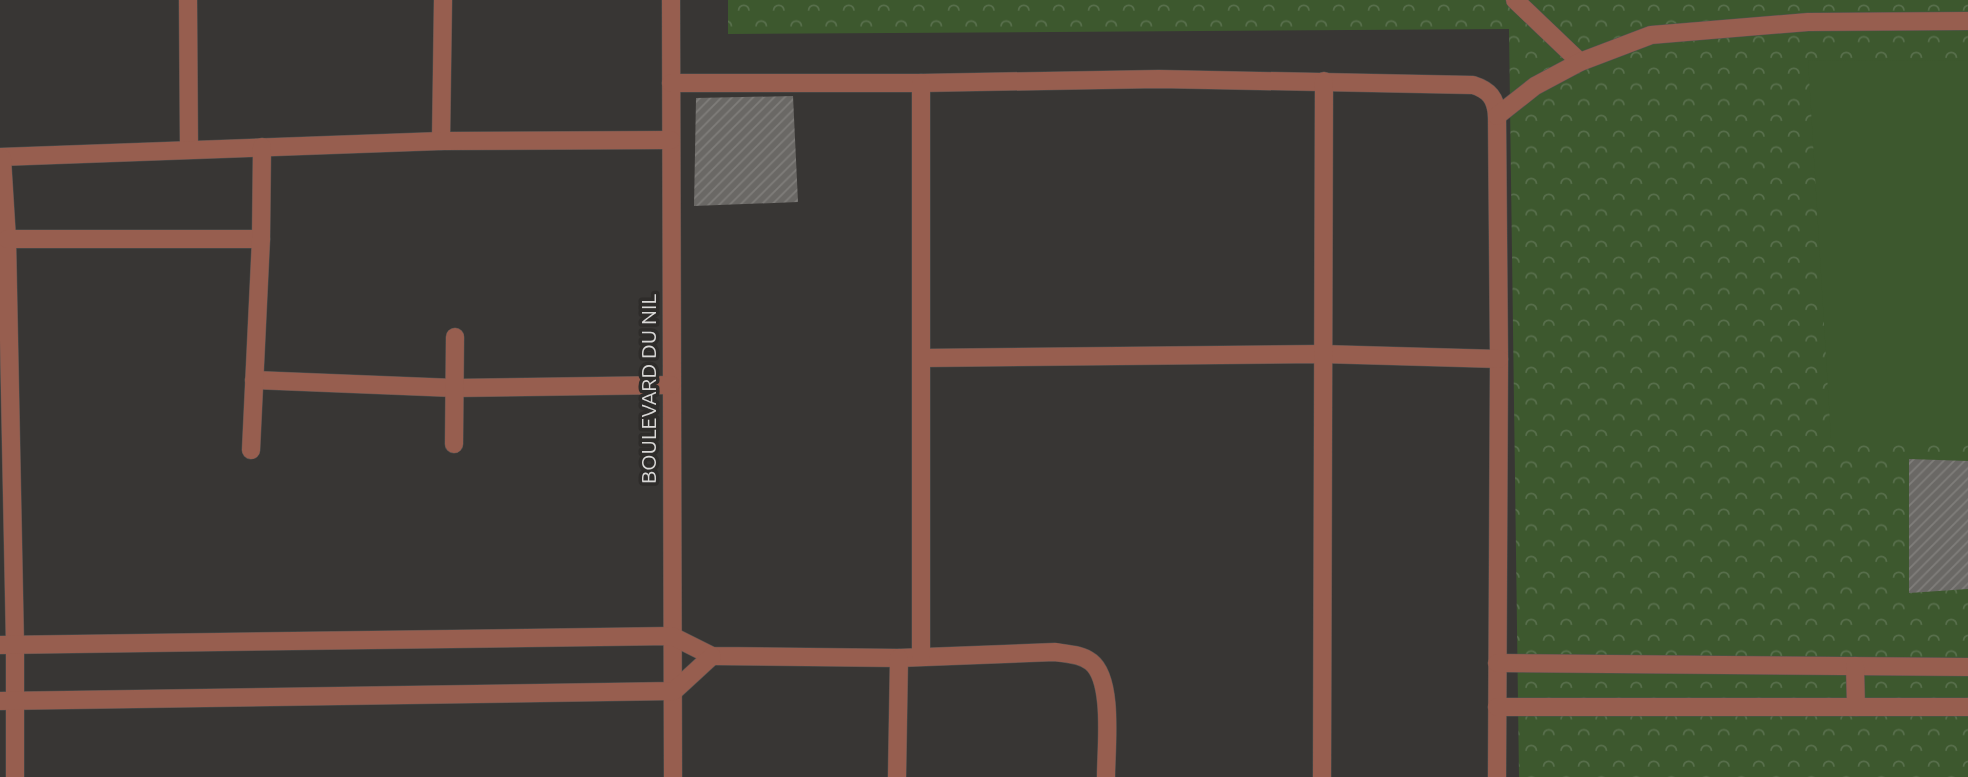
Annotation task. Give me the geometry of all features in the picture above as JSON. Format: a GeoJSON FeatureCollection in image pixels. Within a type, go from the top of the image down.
{"type":"FeatureCollection","features":[{"type":"Feature","properties":{"kind":"street"},"geometry":{"type":"LineString","coordinates":[[188,0],[189,149]]}},
{"type":"Feature","properties":{"kind":"street"},"geometry":{"type":"LineString","coordinates":[[442,141],[443,0]]}},
{"type":"Feature","properties":{"kind":"street","name":"BOULEVARD DU NIL"},"geometry":{"type":"LineString","coordinates":[[671,0],[673,777]]}},
{"type":"Feature","properties":{"kind":"street"},"geometry":{"type":"LineString","coordinates":[[1515,0],[1580,62]]}},
{"type":"Feature","properties":{"kind":"street"},"geometry":{"type":"LineString","coordinates":[[1497,116],[1535,86],[1580,62],[1651,35],[1808,22],[1968,21]]}},
{"type":"Feature","properties":{"kind":"street"},"geometry":{"type":"LineString","coordinates":[[671,83],[1324,80],[1473,85],[1483,88],[1492,96],[1497,116],[1497,777]]}},
{"type":"Feature","properties":{"kind":"street"},"geometry":{"type":"LineString","coordinates":[[1322,777],[1324,80]]}},
{"type":"Feature","properties":{"kind":"street"},"geometry":{"type":"LineString","coordinates":[[920,656],[921,83]]}},
{"type":"Feature","properties":{"kind":"street"},"geometry":{"type":"LineString","coordinates":[[15,777],[8,701],[4,321],[7,239],[1,157],[442,141],[671,140]]}},
{"type":"Feature","properties":{"kind":"street"},"geometry":{"type":"LineString","coordinates":[[251,450],[261,239],[262,147]]}},
{"type":"Feature","properties":{"kind":"street"},"geometry":{"type":"LineString","coordinates":[[7,239],[261,239]]}},
{"type":"Feature","properties":{"kind":"street"},"geometry":{"type":"LineString","coordinates":[[454,444],[455,337]]}},
{"type":"Feature","properties":{"kind":"street"},"geometry":{"type":"LineString","coordinates":[[922,358],[1322,354],[1499,359]]}},
{"type":"Feature","properties":{"kind":"street"},"geometry":{"type":"LineString","coordinates":[[254,380],[454,388],[671,385]]}},
{"type":"Feature","properties":{"kind":"street"},"geometry":{"type":"LineString","coordinates":[[8,645],[672,636],[712,656],[899,658],[1055,652],[1077,655],[1089,660],[1099,671],[1105,689],[1106,777]]}},
{"type":"Feature","properties":{"kind":"street"},"geometry":{"type":"LineString","coordinates":[[8,701],[674,691],[712,656]]}},
{"type":"Feature","properties":{"kind":"street"},"geometry":{"type":"LineString","coordinates":[[897,777],[899,658]]}},
{"type":"Feature","properties":{"kind":"street"},"geometry":{"type":"LineString","coordinates":[[1497,663],[1968,667]]}},
{"type":"Feature","properties":{"kind":"street"},"geometry":{"type":"LineString","coordinates":[[1855,666],[1856,707]]}},
{"type":"Feature","properties":{"kind":"street"},"geometry":{"type":"LineString","coordinates":[[1497,707],[1968,707]]}},
{"type":"Feature","properties":{"kind":"green space"},"geometry":{"type":"Polygon","coordinates":[[[728,0],[1968,0],[1968,777],[1519,777],[1509,29],[728,34],[728,0]]]}},
{"type":"Feature","properties":{"kind":"green space"},"geometry":{"type":"Polygon","coordinates":[[[1808,60],[1968,61],[1968,439],[1831,439],[1808,60]]]}},
{"type":"Feature","properties":{"kind":"building"},"geometry":{"type":"Polygon","coordinates":[[[793,96],[798,202],[694,206],[696,98],[793,96]]]}},
{"type":"Feature","properties":{"kind":"building"},"geometry":{"type":"Polygon","coordinates":[[[1909,459],[1968,461],[1968,589],[1909,593],[1909,459]]]}}]}
